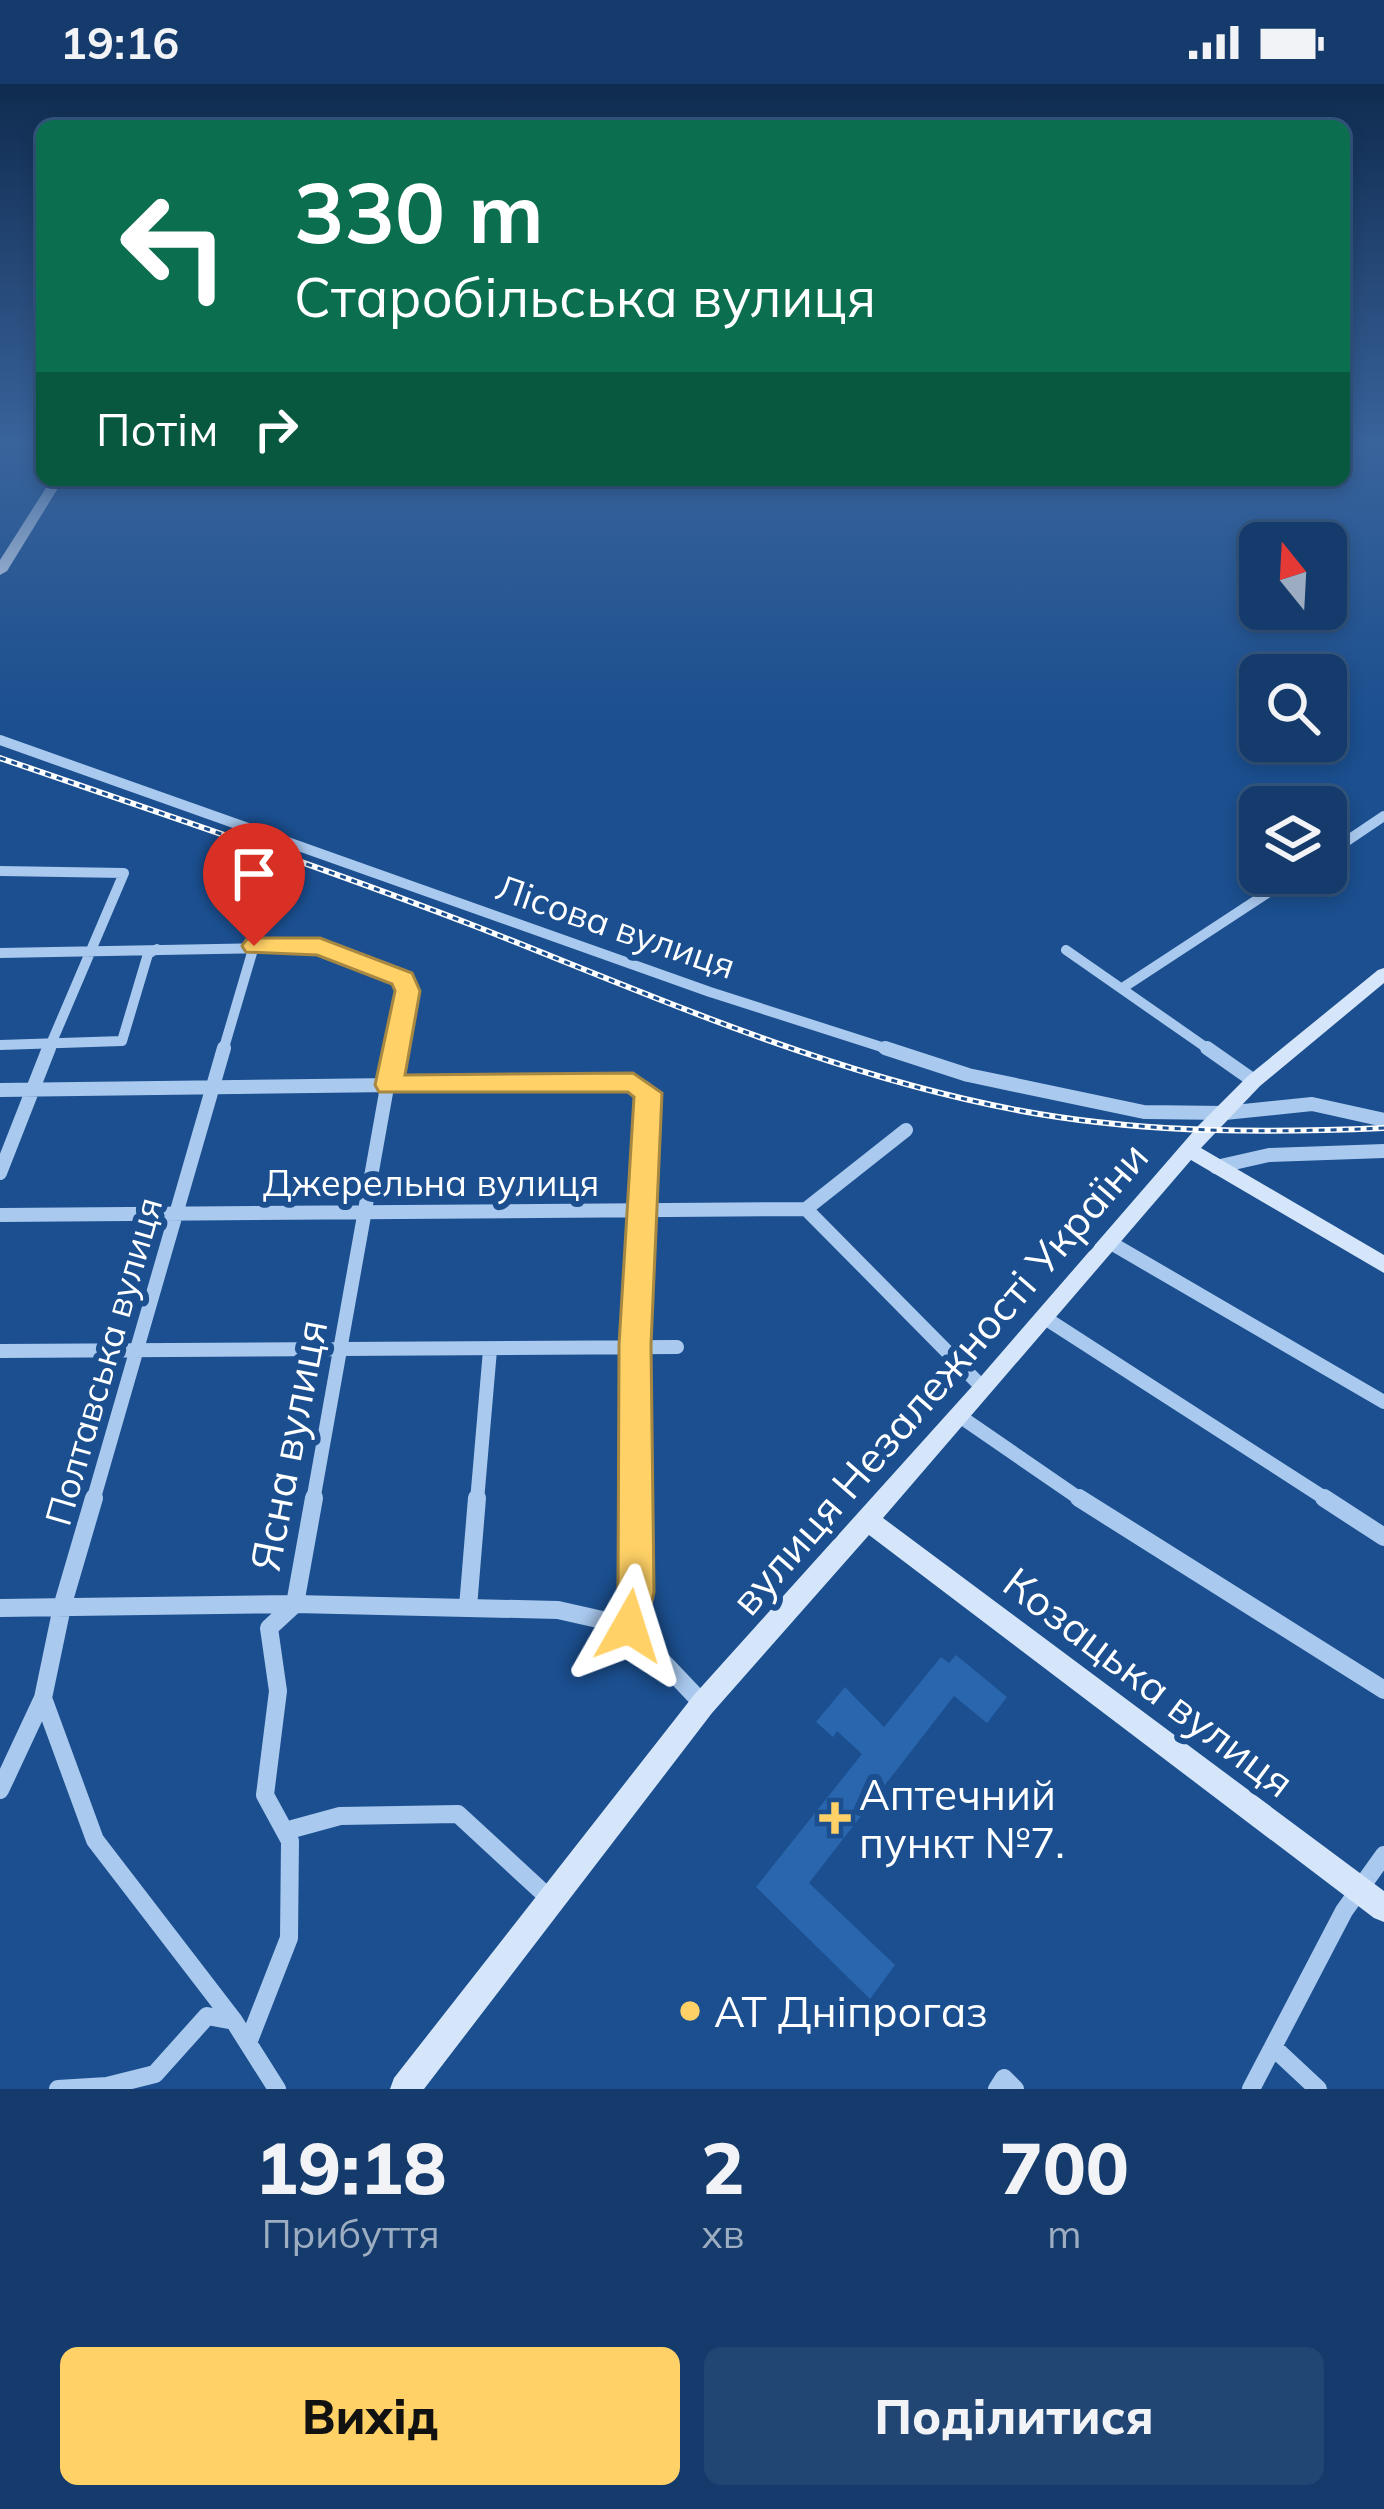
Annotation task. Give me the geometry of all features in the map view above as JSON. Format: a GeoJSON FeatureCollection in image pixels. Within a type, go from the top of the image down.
{"type":"FeatureCollection","features":[{"type":"Feature","properties":{"kind":"main road"},"geometry":{"type":"LineString","coordinates":[[0,571],[22,537]]}},
{"type":"Feature","properties":{"kind":"street","name":"Лісова вулиця"},"geometry":{"type":"LineString","coordinates":[[0,740],[710,992],[968,1075],[1144,1112],[1225,1113],[1312,1104],[1384,1120]]}},
{"type":"Feature","properties":{"kind":"street"},"geometry":{"type":"LineString","coordinates":[[1347,841],[1384,817]]}},
{"type":"Feature","properties":{"kind":"street"},"geometry":{"type":"LineString","coordinates":[[0,871],[124,874],[87,952],[0,1173]]}},
{"type":"Feature","properties":{"kind":"street"},"geometry":{"type":"LineString","coordinates":[[1124,987],[1266,894]]}},
{"type":"Feature","properties":{"kind":"street"},"geometry":{"type":"LineString","coordinates":[[0,953],[254,946]]}},
{"type":"Feature","properties":{"kind":"street","name":"Ясна вулиця"},"geometry":{"type":"LineString","coordinates":[[248,2043],[289,1938],[290,1841],[265,1796],[278,1691],[269,1628],[295,1604],[406,984],[381,969],[320,946],[254,946]]}},
{"type":"Feature","properties":{"kind":"street","name":"Полтавська вулиця"},"geometry":{"type":"LineString","coordinates":[[0,1790],[43,1698],[62,1607],[254,946]]}},
{"type":"Feature","properties":{"kind":"street"},"geometry":{"type":"LineString","coordinates":[[0,1045],[122,1041],[148,955],[158,949]]}},
{"type":"Feature","properties":{"kind":"street"},"geometry":{"type":"LineString","coordinates":[[1066,950],[1253,1082]]}},
{"type":"Feature","properties":{"kind":"street","name":"вулиця Незалежності України"},"geometry":{"type":"LineString","coordinates":[[405,2089],[703,1704],[1253,1082],[1384,974]]}},
{"type":"Feature","properties":{"kind":"street"},"geometry":{"type":"LineString","coordinates":[[0,1090],[633,1082],[645,1088],[650,1098],[635,1345],[636,1592],[629,1626]]}},
{"type":"Feature","properties":{"kind":"street"},"geometry":{"type":"LineString","coordinates":[[906,1130],[806,1209],[984,1389]]}},
{"type":"Feature","properties":{"kind":"street"},"geometry":{"type":"LineString","coordinates":[[1191,1151],[1384,1264]]}},
{"type":"Feature","properties":{"kind":"street"},"geometry":{"type":"LineString","coordinates":[[1216,1167],[1268,1155],[1384,1151]]}},
{"type":"Feature","properties":{"kind":"street","name":"Джерельна вулиця"},"geometry":{"type":"LineString","coordinates":[[0,1215],[806,1209]]}},
{"type":"Feature","properties":{"kind":"street"},"geometry":{"type":"LineString","coordinates":[[1111,1243],[1384,1402]]}},
{"type":"Feature","properties":{"kind":"street"},"geometry":{"type":"LineString","coordinates":[[1045,1318],[1384,1537]]}},
{"type":"Feature","properties":{"kind":"street"},"geometry":{"type":"LineString","coordinates":[[0,1352],[676,1347]]}},
{"type":"Feature","properties":{"kind":"street"},"geometry":{"type":"LineString","coordinates":[[468,1607],[490,1350]]}},
{"type":"Feature","properties":{"kind":"street"},"geometry":{"type":"LineString","coordinates":[[958,1415],[1121,1528],[1384,1690]]}},
{"type":"Feature","properties":{"kind":"street","name":"Козацька вулиця"},"geometry":{"type":"LineString","coordinates":[[867,1520],[1384,1908]]}},
{"type":"Feature","properties":{"kind":"street"},"geometry":{"type":"LineString","coordinates":[[0,1608],[295,1604],[558,1610],[629,1626],[703,1704]]}},
{"type":"Feature","properties":{"kind":"street"},"geometry":{"type":"LineString","coordinates":[[43,1698],[94,1840],[234,2021],[277,2089]]}},
{"type":"Feature","properties":{"kind":"street"},"geometry":{"type":"LineString","coordinates":[[284,1831],[340,1816],[458,1814],[550,1899]]}},
{"type":"Feature","properties":{"kind":"street"},"geometry":{"type":"LineString","coordinates":[[1251,2089],[1360,1889],[1384,1855]]}},
{"type":"Feature","properties":{"kind":"street"},"geometry":{"type":"LineString","coordinates":[[58,2089],[107,2086],[155,2074],[207,2016],[234,2021]]}},
{"type":"Feature","properties":{"kind":"street"},"geometry":{"type":"LineString","coordinates":[[1273,2047],[1318,2089]]}},
{"type":"Feature","properties":{"kind":"building","name":"Аптечний пункт №7."},"geometry":{"type":"Polygon","coordinates":[[[956,1655],[1007,1697],[987,1723],[954,1696],[809,1883],[895,1965],[870,1999],[756,1887],[862,1754],[837,1731],[833,1737],[816,1722],[845,1687],[884,1727],[941,1657],[949,1663],[956,1655]]]}},
{"type":"Feature","properties":{"kind":"railway"},"geometry":{"type":"LineString","coordinates":[[0,758],[361,883],[755,1036],[896,1081],[1039,1114],[1125,1125],[1254,1131],[1384,1128]]}},
{"type":"Feature","properties":{"kind":"place","name":"Аптечний пункт №7."},"geometry":{"type":"Point","coordinates":[835,1818]}},
{"type":"Feature","properties":{"kind":"place","name":"АТ Дніпрогаз"},"geometry":{"type":"Point","coordinates":[690,2011]}},
{"type":"Feature","properties":{"kind":"route"},"geometry":{"type":"LineString","coordinates":[[254,946],[320,946],[403,979],[408,991],[389,1085],[633,1082],[648,1093],[635,1345],[636,1592],[629,1626]]}}]}
